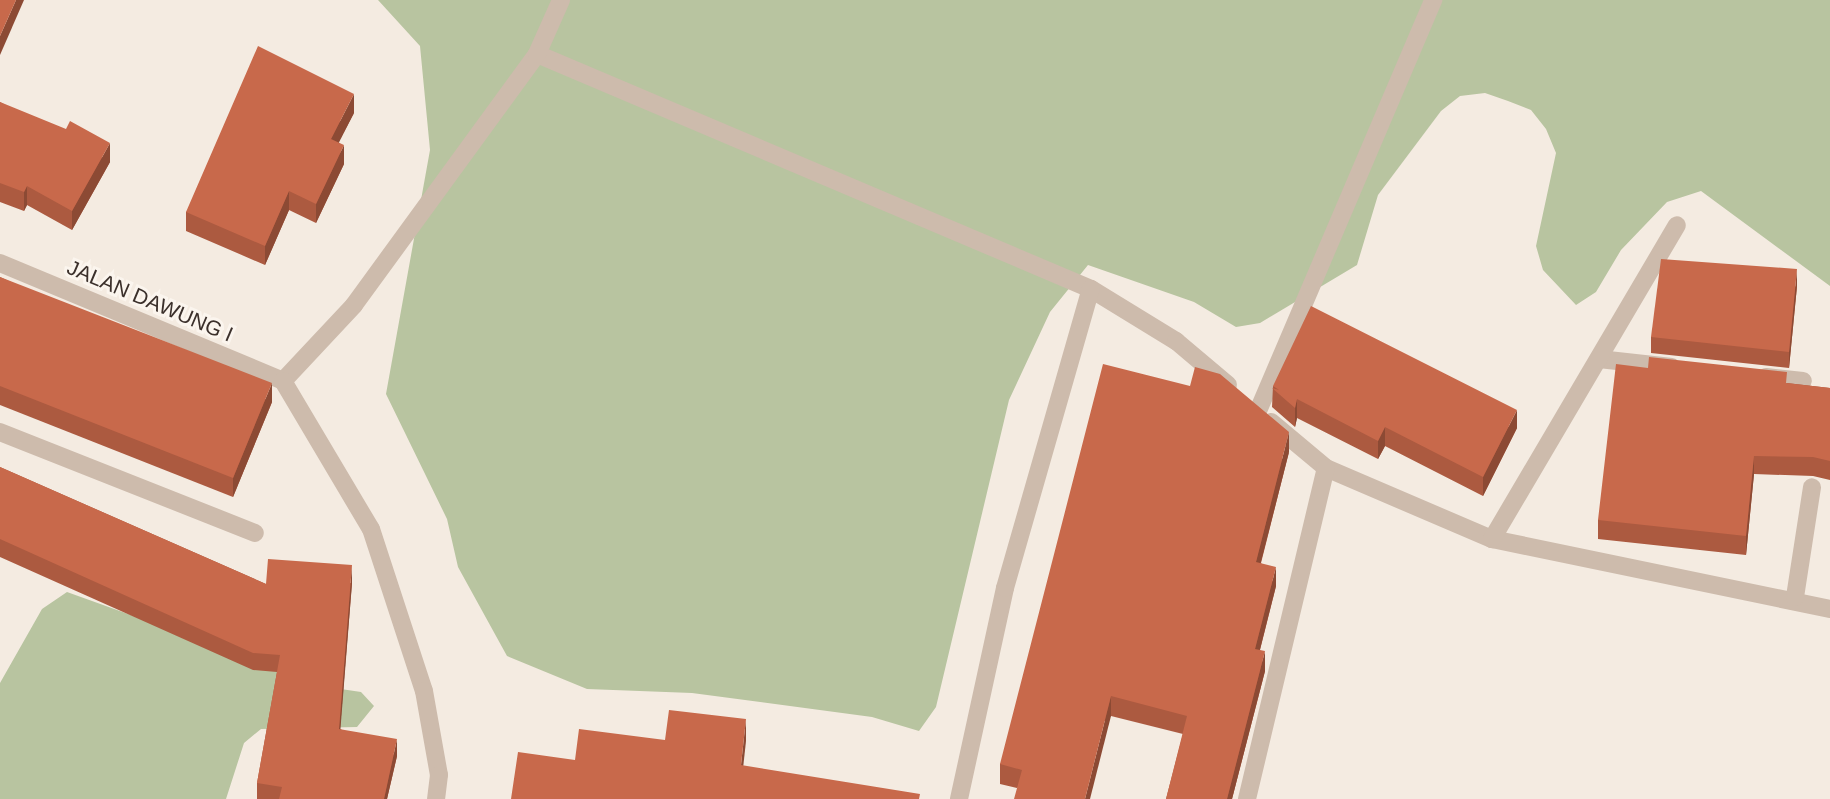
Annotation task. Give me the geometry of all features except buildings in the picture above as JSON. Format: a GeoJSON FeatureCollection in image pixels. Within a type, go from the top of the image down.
{"type":"FeatureCollection","features":[{"type":"Feature","properties":{"kind":"street"},"geometry":{"type":"LineString","coordinates":[[436,799],[439,775],[424,691],[372,529],[284,381],[354,305],[537,54],[561,0]]}},
{"type":"Feature","properties":{"kind":"street"},"geometry":{"type":"LineString","coordinates":[[1258,411],[1433,0]]}},
{"type":"Feature","properties":{"kind":"street"},"geometry":{"type":"LineString","coordinates":[[537,54],[1091,289],[1176,341],[1326,468],[1492,539],[1795,597],[1830,609]]}},
{"type":"Feature","properties":{"kind":"street"},"geometry":{"type":"LineString","coordinates":[[1492,539],[1677,225]]}},
{"type":"Feature","properties":{"kind":"street","name":"JALAN DAWUNG I"},"geometry":{"type":"LineString","coordinates":[[0,263],[284,381]]}},
{"type":"Feature","properties":{"kind":"street"},"geometry":{"type":"LineString","coordinates":[[959,799],[1005,588],[1091,289]]}},
{"type":"Feature","properties":{"kind":"street"},"geometry":{"type":"LineString","coordinates":[[1599,359],[1694,369]]}},
{"type":"Feature","properties":{"kind":"street"},"geometry":{"type":"LineString","coordinates":[[1749,375],[1803,381]]}},
{"type":"Feature","properties":{"kind":"street"},"geometry":{"type":"LineString","coordinates":[[0,432],[255,533]]}},
{"type":"Feature","properties":{"kind":"street"},"geometry":{"type":"LineString","coordinates":[[1247,799],[1326,468]]}},
{"type":"Feature","properties":{"kind":"street"},"geometry":{"type":"LineString","coordinates":[[1795,597],[1812,487]]}},
{"type":"Feature","properties":{"kind":"green space"},"geometry":{"type":"Polygon","coordinates":[[[378,0],[1830,0],[1830,286],[1701,191],[1667,202],[1621,250],[1596,292],[1576,305],[1543,270],[1536,246],[1556,153],[1546,129],[1531,110],[1508,101],[1485,93],[1460,96],[1441,111],[1378,195],[1357,265],[1260,323],[1236,327],[1194,302],[1088,265],[1050,312],[1009,400],[936,707],[919,731],[872,717],[692,693],[587,689],[507,656],[458,567],[447,519],[386,394],[430,150],[420,46],[378,0]]]}},
{"type":"Feature","properties":{"kind":"green space"},"geometry":{"type":"Polygon","coordinates":[[[67,592],[334,688],[361,692],[374,706],[357,727],[261,729],[244,743],[226,799],[0,799],[0,683],[42,609],[67,592]]]}}]}
